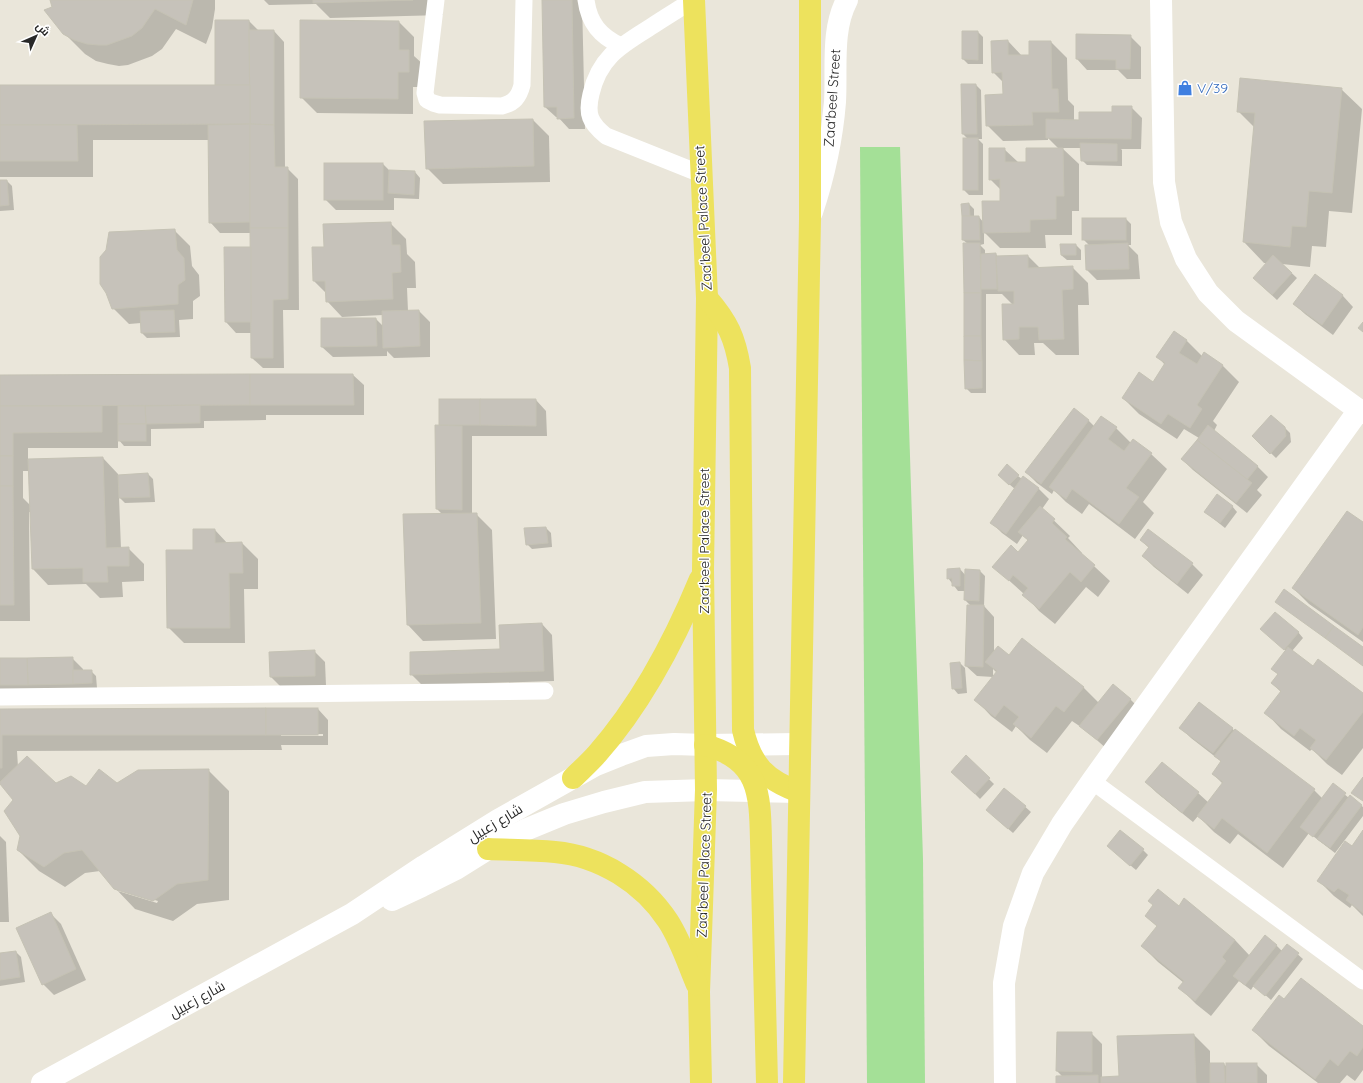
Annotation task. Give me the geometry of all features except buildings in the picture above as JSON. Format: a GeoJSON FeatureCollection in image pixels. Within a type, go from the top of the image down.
{"type":"FeatureCollection","features":[{"type":"Feature","properties":{"kind":"main road","name":"Zaa'beel Palace Street"},"geometry":{"type":"LineString","coordinates":[[693,0],[707,298],[703,570],[706,790],[700,992],[701,1083]]}},
{"type":"Feature","properties":{"kind":"main road"},"geometry":{"type":"LineString","coordinates":[[794,1083],[799,744],[810,219],[810,0]]}},
{"type":"Feature","properties":{"kind":"main road"},"geometry":{"type":"LineString","coordinates":[[707,298],[720,313],[730,330],[737,349],[740,368],[743,730],[746,744],[753,758],[762,770],[773,780],[799,792]]}},
{"type":"Feature","properties":{"kind":"main road"},"geometry":{"type":"LineString","coordinates":[[573,778],[596,755],[635,704],[664,655],[684,617],[703,570]]}},
{"type":"Feature","properties":{"kind":"main road"},"geometry":{"type":"LineString","coordinates":[[705,745],[720,749],[732,756],[743,766],[752,778],[757,791],[760,816],[766,1083]]}},
{"type":"Feature","properties":{"kind":"main road"},"geometry":{"type":"LineString","coordinates":[[488,849],[555,852],[575,855],[594,861],[613,870],[634,884],[652,901],[668,921],[680,943],[700,992]]}},
{"type":"Feature","properties":{"kind":"street","name":"Zaa'beel Street"},"geometry":{"type":"LineString","coordinates":[[810,219],[820,190],[832,131],[835,101],[836,38],[841,11],[847,0]]}},
{"type":"Feature","properties":{"kind":"street"},"geometry":{"type":"LineString","coordinates":[[1005,1083],[1004,983],[1014,926],[1033,873],[1062,824],[1092,781],[1361,412],[1236,321],[1208,293],[1186,259],[1171,222],[1164,182],[1161,0]]}},
{"type":"Feature","properties":{"kind":"street","name":"شارع زعبيل"},"geometry":{"type":"LineString","coordinates":[[42,1083],[352,914],[498,820],[602,763],[646,746],[674,744],[799,744]]}},
{"type":"Feature","properties":{"kind":"street","name":"شارع زعبيل"},"geometry":{"type":"LineString","coordinates":[[352,914],[387,902],[422,886],[456,869],[488,849],[525,830],[564,814],[604,802],[645,792],[706,790],[799,792]]}},
{"type":"Feature","properties":{"kind":"lane"},"geometry":{"type":"LineString","coordinates":[[436,0],[425,88],[427,100],[440,106],[502,106],[510,104],[516,100],[522,85],[524,0]]}},
{"type":"Feature","properties":{"kind":"lane"},"geometry":{"type":"LineString","coordinates":[[586,0],[587,9],[592,21],[609,40],[620,46]]}},
{"type":"Feature","properties":{"kind":"lane"},"geometry":{"type":"LineString","coordinates":[[693,0],[620,46],[608,57],[599,71],[593,86],[588,114],[592,123],[606,136],[701,174]]}},
{"type":"Feature","properties":{"kind":"lane"},"geometry":{"type":"LineString","coordinates":[[0,697],[545,691]]}},
{"type":"Feature","properties":{"kind":"lane"},"geometry":{"type":"LineString","coordinates":[[1092,781],[1363,981]]}},
{"type":"Feature","properties":{"kind":"green space"},"geometry":{"type":"Polygon","coordinates":[[[860,147],[900,147],[923,859],[925,1083],[867,1083],[860,147]]]}},
{"type":"Feature","properties":{"kind":"place","name":"V/39"},"geometry":{"type":"Point","coordinates":[1185,88]}}]}
